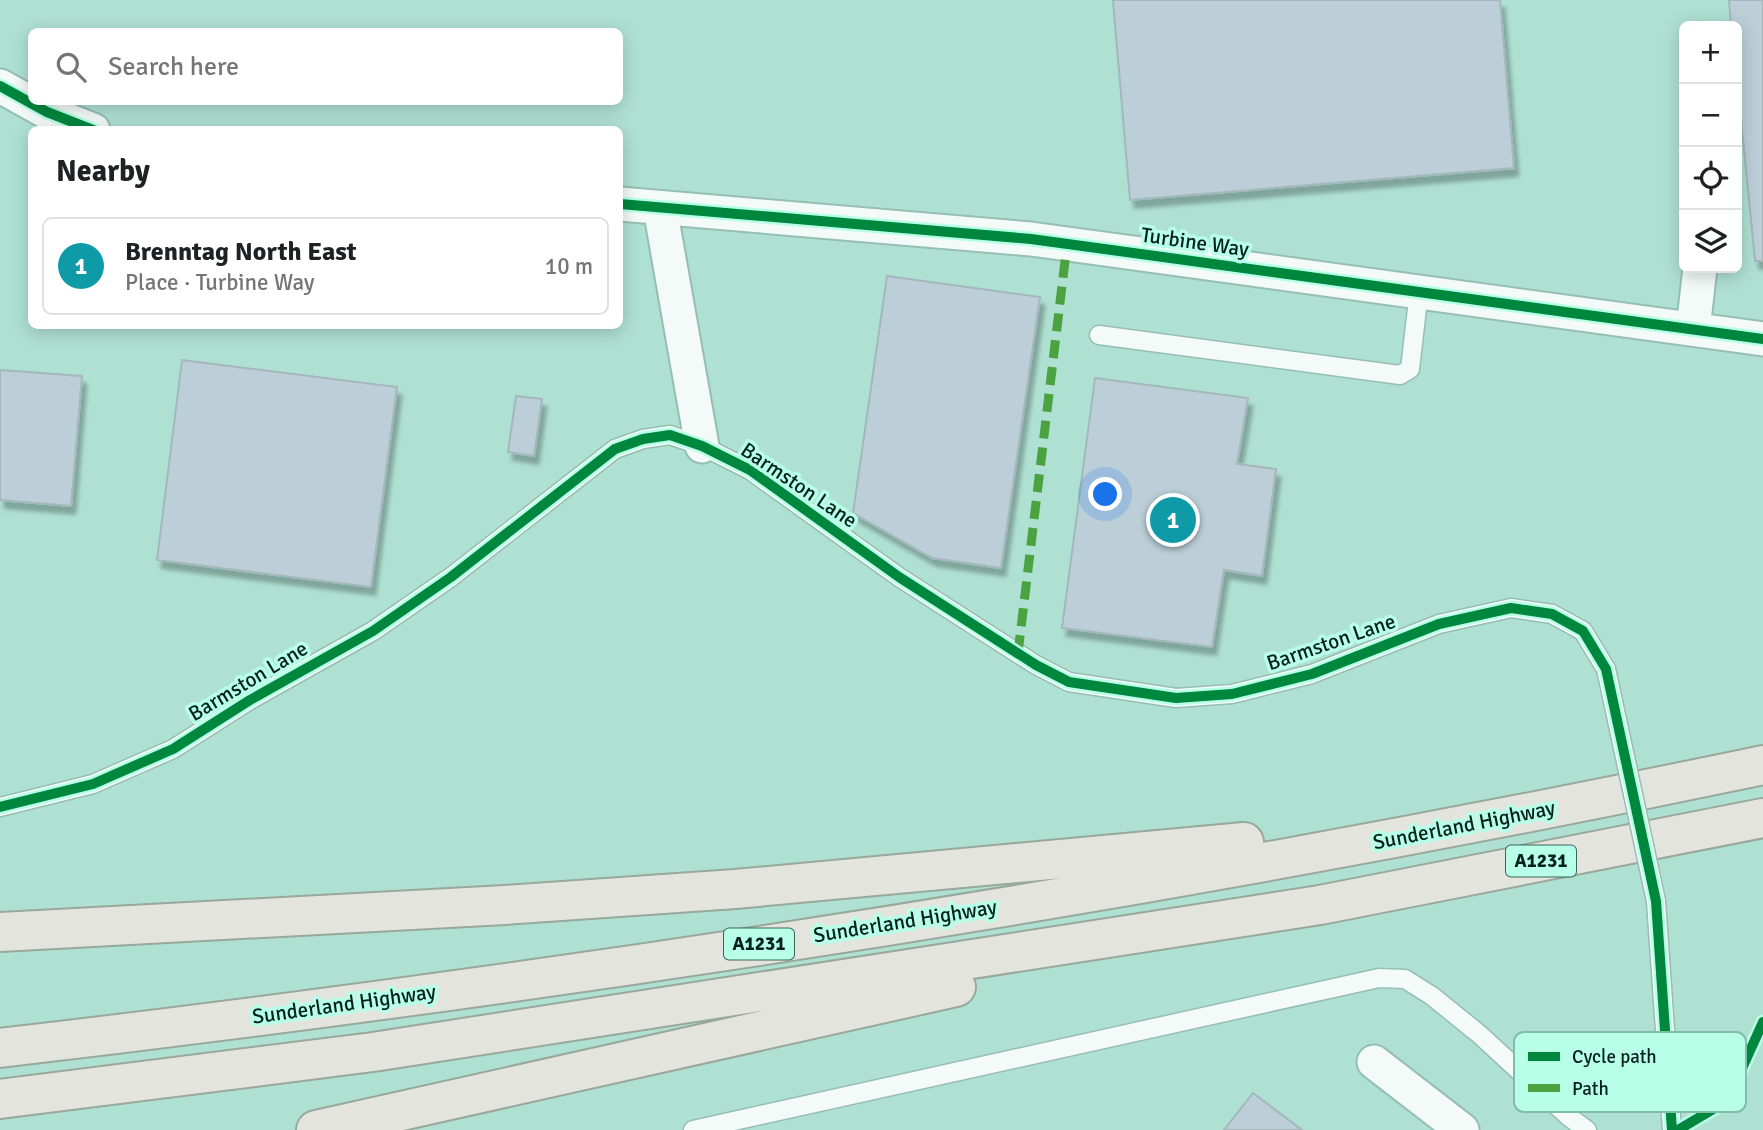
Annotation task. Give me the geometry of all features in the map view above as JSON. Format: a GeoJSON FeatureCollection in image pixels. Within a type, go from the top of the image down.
{"type":"FeatureCollection","features":[{"type":"Feature","properties":{"kind":"highway","name":"Sunderland Highway"},"geometry":{"type":"LineString","coordinates":[[0,1048],[592,970],[1019,903],[1515,817],[1763,765]]}},
{"type":"Feature","properties":{"kind":"highway","name":"A1231"},"geometry":{"type":"LineString","coordinates":[[0,932],[492,906],[708,891],[1515,817]]}},
{"type":"Feature","properties":{"kind":"highway","name":"A1231"},"geometry":{"type":"LineString","coordinates":[[0,1099],[373,1052],[1320,905],[1763,818]]}},
{"type":"Feature","properties":{"kind":"highway"},"geometry":{"type":"LineString","coordinates":[[316,1130],[1320,905]]}},
{"type":"Feature","properties":{"kind":"street"},"geometry":{"type":"LineString","coordinates":[[0,86],[28,101]]}},
{"type":"Feature","properties":{"kind":"street"},"geometry":{"type":"LineString","coordinates":[[34,105],[83,126]]}},
{"type":"Feature","properties":{"kind":"street","name":"Turbine Way"},"geometry":{"type":"LineString","coordinates":[[623,204],[1031,239],[1763,339]]}},
{"type":"Feature","properties":{"kind":"street"},"geometry":{"type":"LineString","coordinates":[[660,208],[702,446]]}},
{"type":"Feature","properties":{"kind":"street"},"geometry":{"type":"LineString","coordinates":[[1693,329],[1699,273]]}},
{"type":"Feature","properties":{"kind":"street"},"geometry":{"type":"LineString","coordinates":[[1374,1062],[1462,1130]]}},
{"type":"Feature","properties":{"kind":"lane"},"geometry":{"type":"LineString","coordinates":[[1099,335],[1400,375],[1410,369],[1419,291]]}},
{"type":"Feature","properties":{"kind":"lane","name":"Barmston Lane"},"geometry":{"type":"LineString","coordinates":[[0,807],[93,784],[173,749],[250,700],[373,631],[429,593],[615,449],[643,439],[670,435],[702,446],[750,470],[899,578],[1036,666],[1069,682],[1176,698],[1231,694],[1312,674],[1439,624],[1511,608],[1552,614],[1583,631],[1606,669],[1656,901],[1665,1032]]}},
{"type":"Feature","properties":{"kind":"lane"},"geometry":{"type":"LineString","coordinates":[[692,1130],[1379,978],[1405,979],[1432,996],[1514,1066]]}},
{"type":"Feature","properties":{"kind":"lane"},"geometry":{"type":"LineString","coordinates":[[1564,1112],[1587,1130]]}},
{"type":"Feature","properties":{"kind":"lane","name":"Barmston Lane"},"geometry":{"type":"LineString","coordinates":[[1671,1112],[1672,1130]]}},
{"type":"Feature","properties":{"kind":"building"},"geometry":{"type":"Polygon","coordinates":[[[1113,0],[1500,0],[1514,168],[1130,200],[1113,0]]]}},
{"type":"Feature","properties":{"kind":"building"},"geometry":{"type":"Polygon","coordinates":[[[1729,0],[1763,0],[1763,261],[1755,261],[1742,130],[1742,21],[1731,21],[1729,0]]]}},
{"type":"Feature","properties":{"kind":"building"},"geometry":{"type":"Polygon","coordinates":[[[887,276],[1040,297],[1001,568],[932,558],[853,513],[887,276]]]}},
{"type":"Feature","properties":{"kind":"building"},"geometry":{"type":"Polygon","coordinates":[[[182,360],[397,387],[371,587],[157,560],[182,360]]]}},
{"type":"Feature","properties":{"kind":"building"},"geometry":{"type":"Polygon","coordinates":[[[0,370],[82,376],[71,506],[0,500],[0,370]]]}},
{"type":"Feature","properties":{"kind":"building"},"geometry":{"type":"Polygon","coordinates":[[[1095,378],[1248,398],[1237,464],[1276,469],[1262,576],[1224,570],[1212,647],[1062,628],[1095,378]]]}},
{"type":"Feature","properties":{"kind":"building"},"geometry":{"type":"Polygon","coordinates":[[[516,396],[542,399],[534,456],[508,452],[516,396]]]}},
{"type":"Feature","properties":{"kind":"building"},"geometry":{"type":"Polygon","coordinates":[[[1253,1093],[1302,1130],[1224,1130],[1253,1093]]]}},
{"type":"Feature","properties":{"kind":"marked path"},"geometry":{"type":"LineString","coordinates":[[1018,653],[1067,244]]}},
{"type":"Feature","properties":{"kind":"cycle path"},"geometry":{"type":"LineString","coordinates":[[0,86],[28,101]]}},
{"type":"Feature","properties":{"kind":"cycle path"},"geometry":{"type":"LineString","coordinates":[[34,105],[83,126]]}},
{"type":"Feature","properties":{"kind":"cycle path"},"geometry":{"type":"LineString","coordinates":[[623,204],[1031,239],[1763,339]]}},
{"type":"Feature","properties":{"kind":"cycle path"},"geometry":{"type":"LineString","coordinates":[[0,807],[93,784],[173,749],[250,700],[373,631],[451,577],[615,449],[643,439],[670,435],[702,446],[750,470],[899,577],[1036,665],[1069,682],[1176,698],[1232,694],[1312,674],[1439,624],[1511,608],[1552,614],[1583,631],[1606,669],[1656,901],[1665,1032]]}},
{"type":"Feature","properties":{"kind":"cycle path"},"geometry":{"type":"LineString","coordinates":[[1746,1060],[1763,1022]]}},
{"type":"Feature","properties":{"kind":"cycle path"},"geometry":{"type":"LineString","coordinates":[[1671,1112],[1672,1130]]}},
{"type":"Feature","properties":{"kind":"cycle path"},"geometry":{"type":"LineString","coordinates":[[1678,1130],[1708,1112]]}},
{"type":"Feature","properties":{"kind":"place","name":"Brenntag North East"},"geometry":{"type":"Point","coordinates":[1173,520]}}]}
